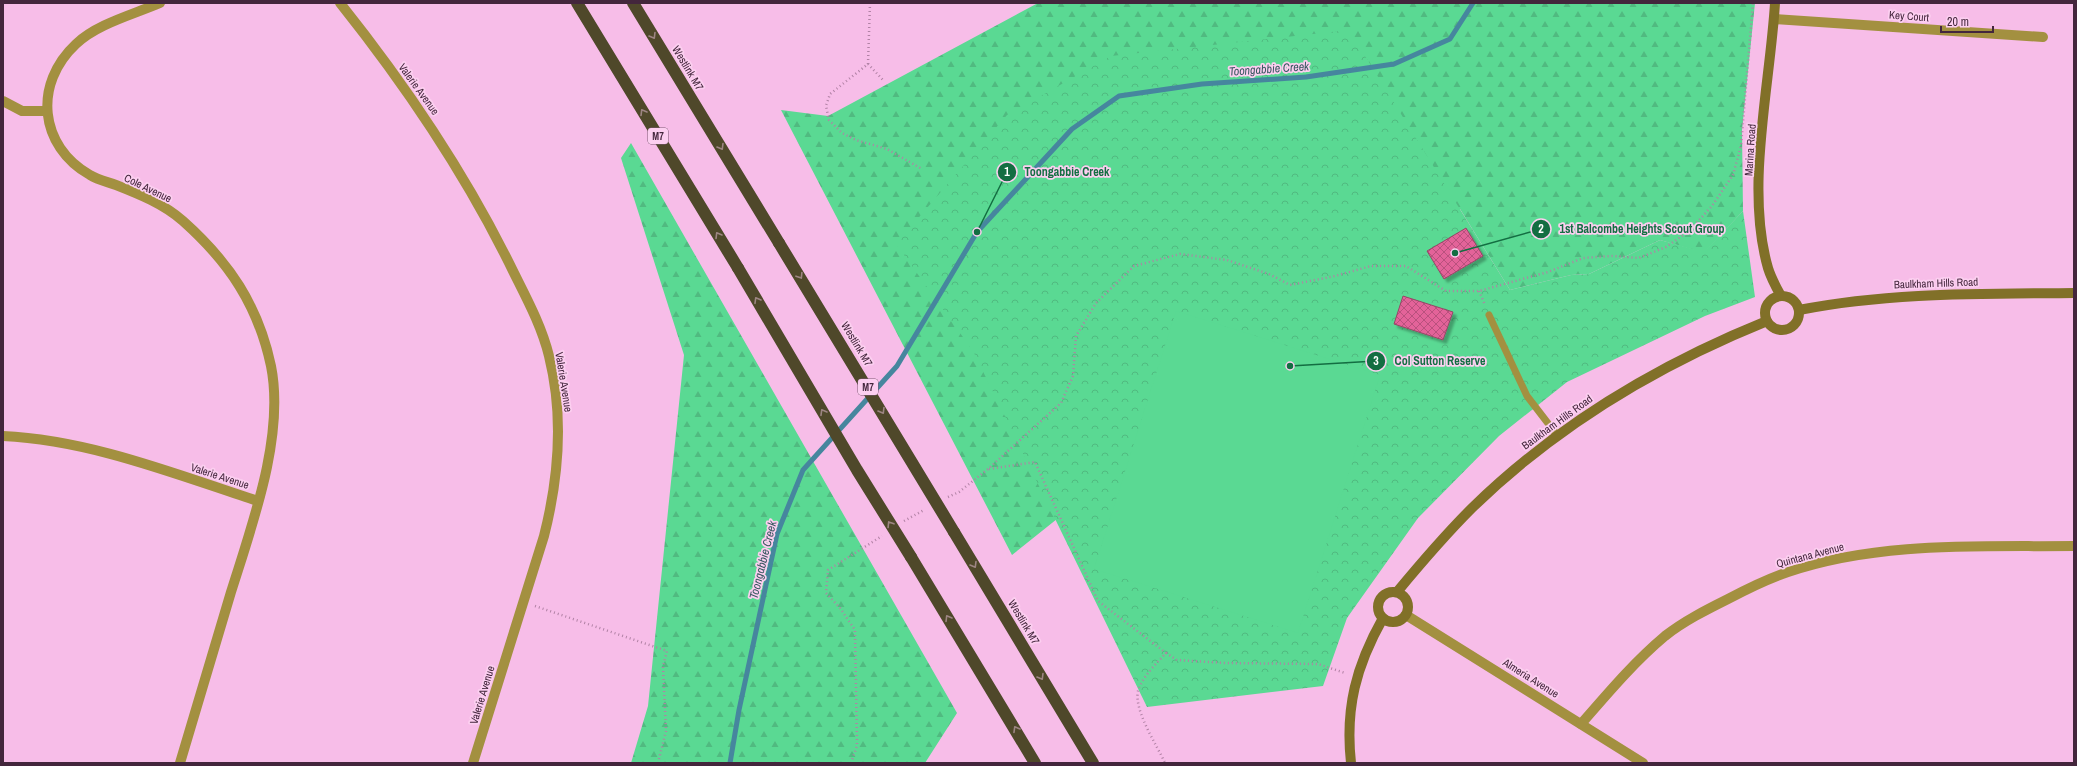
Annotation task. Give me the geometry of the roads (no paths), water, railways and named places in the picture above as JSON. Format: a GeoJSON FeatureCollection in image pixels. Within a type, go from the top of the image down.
{"type":"FeatureCollection","features":[{"type":"Feature","properties":{"kind":"highway","name":"M7"},"geometry":{"type":"LineString","coordinates":[[577,3],[1035,763]]}},
{"type":"Feature","properties":{"kind":"highway","name":"Westlink M7"},"geometry":{"type":"LineString","coordinates":[[633,3],[1093,763]]}},
{"type":"Feature","properties":{"kind":"street","name":"Cole Avenue"},"geometry":{"type":"LineString","coordinates":[[160,3],[99,29],[77,43],[59,64],[49,87],[47,111],[52,136],[67,158],[90,175],[154,202],[180,218],[226,264],[247,296],[263,334],[272,369],[275,405],[271,442],[258,501]]}},
{"type":"Feature","properties":{"kind":"street","name":"Valerie Avenue"},"geometry":{"type":"LineString","coordinates":[[340,3],[422,113],[455,165],[503,251],[533,312],[549,356],[557,403],[559,452],[554,499],[473,763]]}},
{"type":"Feature","properties":{"kind":"street","name":"Marina Road"},"geometry":{"type":"LineString","coordinates":[[1775,3],[1760,161],[1759,203],[1762,242],[1768,270],[1781,296]]}},
{"type":"Feature","properties":{"kind":"street","name":"Key Court"},"geometry":{"type":"LineString","coordinates":[[1774,20],[2043,37]]}},
{"type":"Feature","properties":{"kind":"street"},"geometry":{"type":"LineString","coordinates":[[3,101],[22,111],[47,111]]}},
{"type":"Feature","properties":{"kind":"street","name":"Baulkham Hills Road"},"geometry":{"type":"LineString","coordinates":[[1799,310],[1835,303],[1886,297],[1939,294],[2074,292]]}},
{"type":"Feature","properties":{"kind":"street"},"geometry":{"type":"LineString","coordinates":[[1781,296],[1790,298],[1794,301],[1799,310],[1797,321],[1790,328],[1778,329],[1767,321],[1765,314],[1767,304],[1774,298],[1781,296]]}},
{"type":"Feature","properties":{"kind":"street","name":"Baulkham Hills Road"},"geometry":{"type":"LineString","coordinates":[[1397,592],[1433,549],[1472,508],[1514,470],[1557,435],[1596,408],[1658,371],[1723,339],[1767,321]]}},
{"type":"Feature","properties":{"kind":"street","name":"Valerie Avenue"},"geometry":{"type":"LineString","coordinates":[[3,436],[25,437],[72,444],[131,460],[258,501],[180,763]]}},
{"type":"Feature","properties":{"kind":"street","name":"Quintana Avenue"},"geometry":{"type":"LineString","coordinates":[[1581,724],[1629,670],[1666,636],[1702,612],[1748,588],[1788,572],[1842,558],[1938,547],[2074,546]]}},
{"type":"Feature","properties":{"kind":"street"},"geometry":{"type":"LineString","coordinates":[[1389,592],[1397,592],[1407,600],[1408,610],[1403,619],[1394,622],[1383,618],[1378,609],[1380,599],[1389,592]]}},
{"type":"Feature","properties":{"kind":"street","name":"Almeria Avenue"},"geometry":{"type":"LineString","coordinates":[[1406,615],[1643,763]]}},
{"type":"Feature","properties":{"kind":"street"},"geometry":{"type":"LineString","coordinates":[[1351,763],[1349,724],[1356,676],[1364,655],[1383,618]]}},
{"type":"Feature","properties":{"kind":"lane"},"geometry":{"type":"LineString","coordinates":[[1489,315],[1527,396],[1557,435]]}},
{"type":"Feature","properties":{"kind":"waterway","name":"Toongabbie Creek"},"geometry":{"type":"LineString","coordinates":[[730,763],[739,710],[777,534],[803,470],[897,366],[977,232],[1072,129],[1119,96],[1202,84],[1306,77],[1394,64],[1450,39],[1473,3]]}},
{"type":"Feature","properties":{"kind":"place","name":"Toongabbie Creek"},"geometry":{"type":"Point","coordinates":[977,232]}},
{"type":"Feature","properties":{"kind":"place","name":"1st Balcombe Heights Scout Group"},"geometry":{"type":"Point","coordinates":[1455,253]}},
{"type":"Feature","properties":{"kind":"place","name":"Col Sutton Reserve"},"geometry":{"type":"Point","coordinates":[1290,366]}}]}
